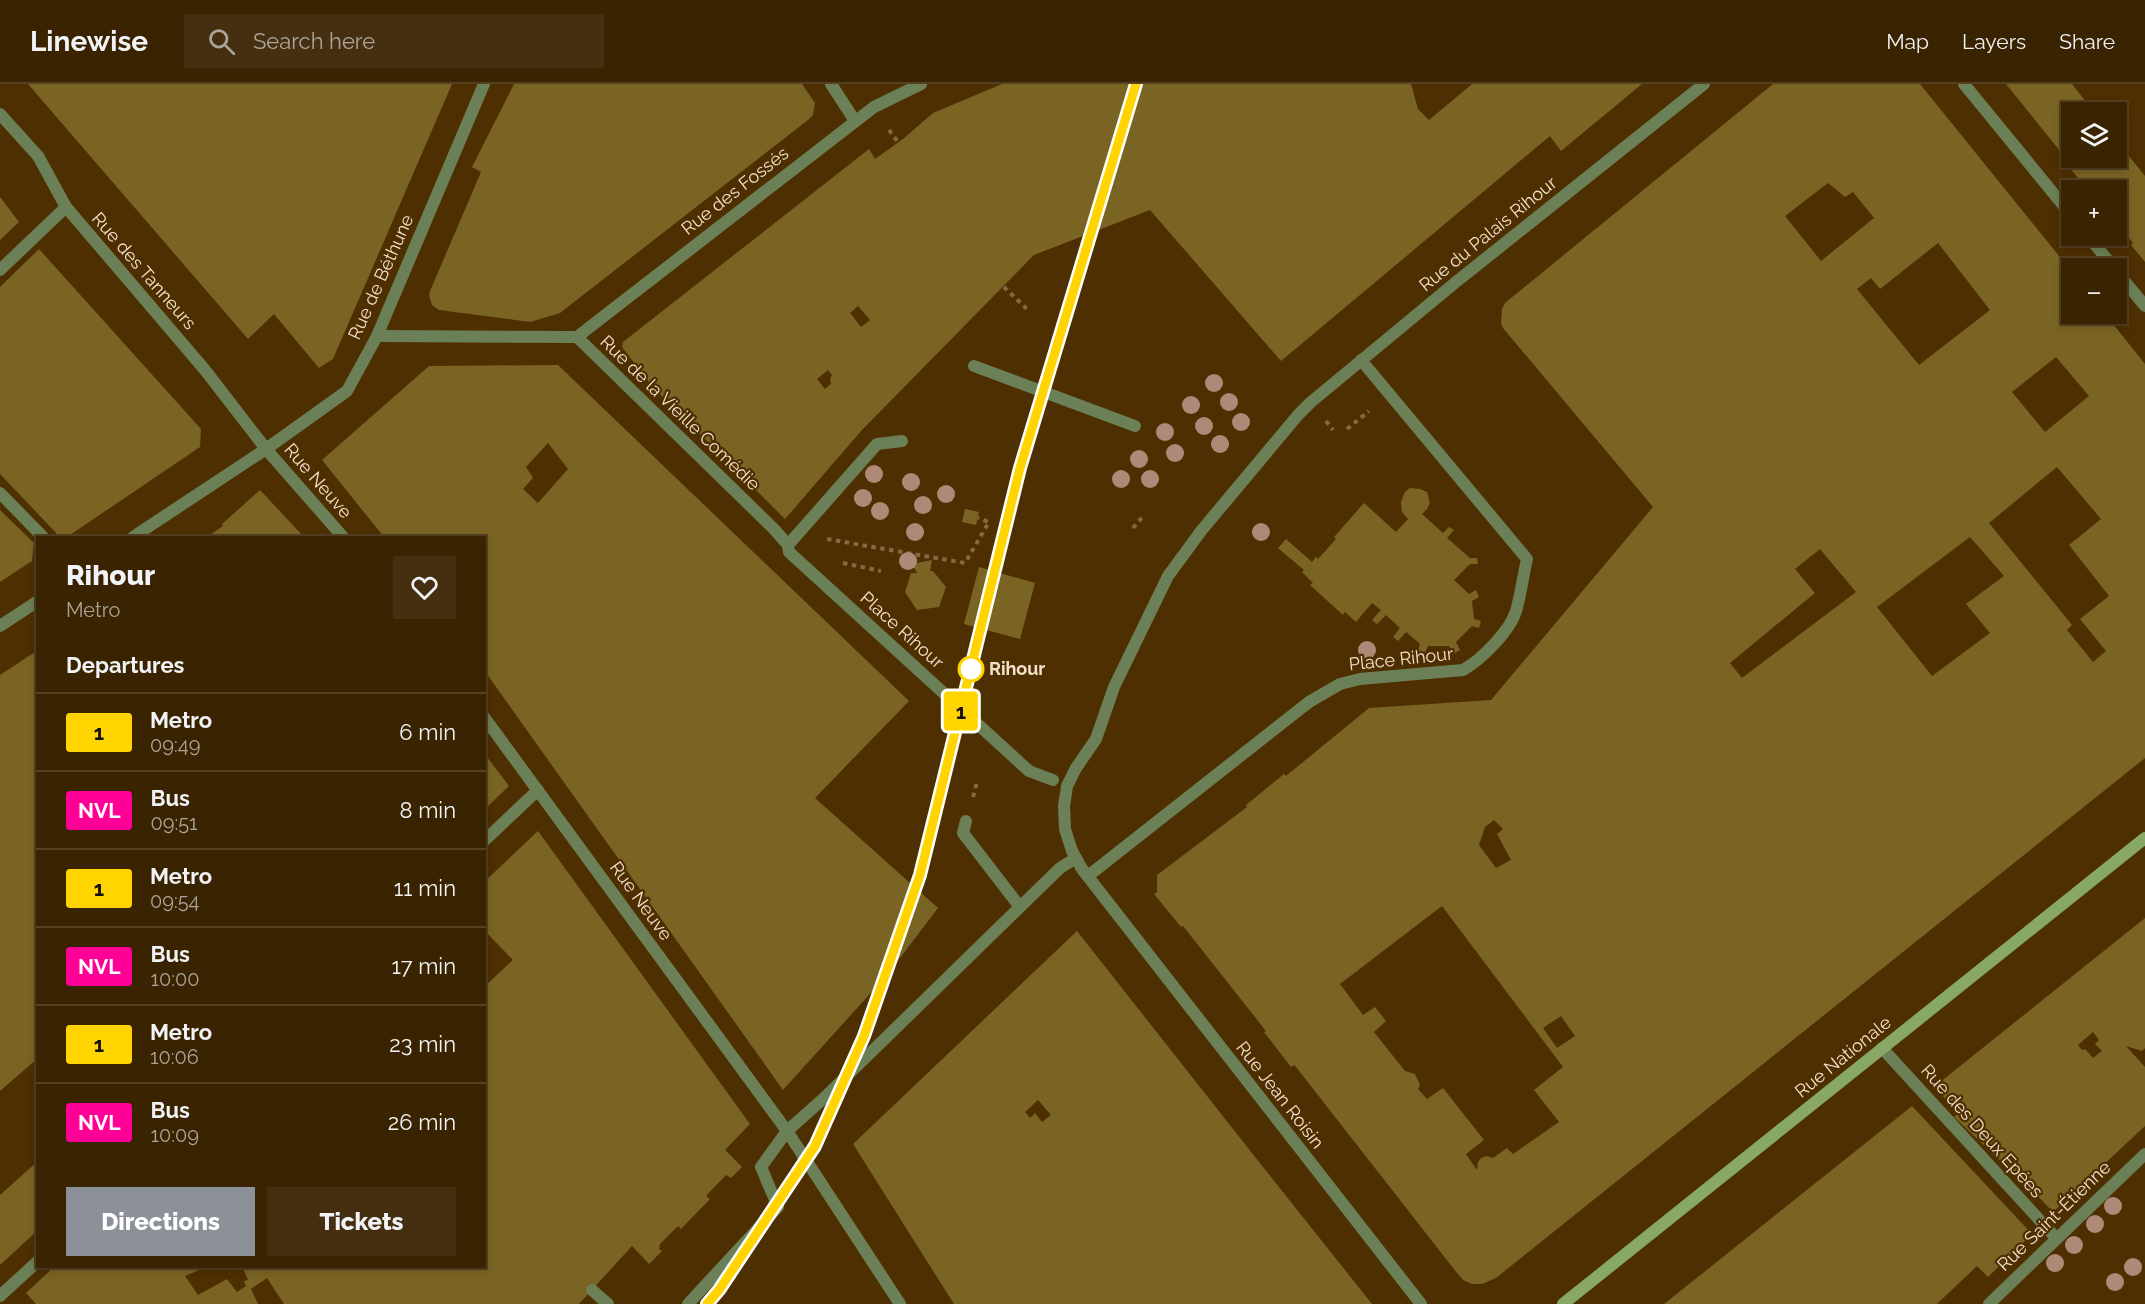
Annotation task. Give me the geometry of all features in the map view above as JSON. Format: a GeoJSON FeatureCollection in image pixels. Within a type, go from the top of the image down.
{"type":"FeatureCollection","features":[{"type":"Feature","properties":{"kind":"street","name":"Rue de Béthune"},"geometry":{"type":"LineString","coordinates":[[135,536],[266,449],[348,391],[377,336],[484,84]]}},
{"type":"Feature","properties":{"kind":"street"},"geometry":{"type":"LineString","coordinates":[[831,84],[855,121]]}},
{"type":"Feature","properties":{"kind":"street","name":"Rue des Fossés"},"geometry":{"type":"LineString","coordinates":[[577,337],[874,107],[921,84]]}},
{"type":"Feature","properties":{"kind":"street","name":"Rue du Palais Rihour"},"geometry":{"type":"LineString","coordinates":[[1076,858],[1065,830],[1065,794],[1076,768],[1096,740],[1109,699],[1136,639],[1176,564],[1298,415],[1361,360],[1704,84]]}},
{"type":"Feature","properties":{"kind":"street"},"geometry":{"type":"LineString","coordinates":[[1964,84],[2061,203]]}},
{"type":"Feature","properties":{"kind":"street","name":"Rue des Tanneurs"},"geometry":{"type":"LineString","coordinates":[[0,114],[38,156],[66,207],[205,370],[266,449]]}},
{"type":"Feature","properties":{"kind":"street"},"geometry":{"type":"LineString","coordinates":[[0,270],[66,207]]}},
{"type":"Feature","properties":{"kind":"street"},"geometry":{"type":"LineString","coordinates":[[2096,246],[2106,258]]}},
{"type":"Feature","properties":{"kind":"street"},"geometry":{"type":"LineString","coordinates":[[2127,284],[2145,306]]}},
{"type":"Feature","properties":{"kind":"street","name":"Rue de la Vieille Comédie"},"geometry":{"type":"LineString","coordinates":[[377,336],[577,337],[772,528]]}},
{"type":"Feature","properties":{"kind":"street","name":"Place Rihour"},"geometry":{"type":"LineString","coordinates":[[1088,876],[1309,702],[1328,690],[1360,679],[1463,670],[1475,663],[1510,624],[1516,611],[1527,559],[1361,360]]}},
{"type":"Feature","properties":{"kind":"street"},"geometry":{"type":"LineString","coordinates":[[974,366],[1135,426]]}},
{"type":"Feature","properties":{"kind":"street"},"geometry":{"type":"LineString","coordinates":[[788,548],[877,444],[902,441]]}},
{"type":"Feature","properties":{"kind":"street","name":"Rue Neuve"},"geometry":{"type":"LineString","coordinates":[[266,449],[341,536]]}},
{"type":"Feature","properties":{"kind":"street"},"geometry":{"type":"LineString","coordinates":[[0,493],[42,536]]}},
{"type":"Feature","properties":{"kind":"street","name":"Place Rihour"},"geometry":{"type":"LineString","coordinates":[[772,528],[788,548],[1029,771],[1053,780]]}},
{"type":"Feature","properties":{"kind":"street"},"geometry":{"type":"LineString","coordinates":[[0,626],[36,602]]}},
{"type":"Feature","properties":{"kind":"street","name":"Rue Neuve"},"geometry":{"type":"LineString","coordinates":[[486,720],[767,1107],[787,1131],[900,1304]]}},
{"type":"Feature","properties":{"kind":"street"},"geometry":{"type":"LineString","coordinates":[[486,839],[538,790]]}},
{"type":"Feature","properties":{"kind":"street"},"geometry":{"type":"LineString","coordinates":[[966,821],[963,833],[1020,907]]}},
{"type":"Feature","properties":{"kind":"street","name":"Rue Nationale"},"geometry":{"type":"LineString","coordinates":[[1563,1304],[2145,838]]}},
{"type":"Feature","properties":{"kind":"street"},"geometry":{"type":"LineString","coordinates":[[688,1304],[778,1207],[761,1167],[787,1131],[823,1099],[1060,868],[1076,858],[1088,876]]}},
{"type":"Feature","properties":{"kind":"street","name":"Rue Jean Roisin"},"geometry":{"type":"LineString","coordinates":[[1088,876],[1111,909],[1421,1304]]}},
{"type":"Feature","properties":{"kind":"street","name":"Rue des Deux Epées"},"geometry":{"type":"LineString","coordinates":[[1882,1048],[2056,1238]]}},
{"type":"Feature","properties":{"kind":"street","name":"Rue Saint-Étienne"},"geometry":{"type":"LineString","coordinates":[[1989,1304],[2145,1154]]}},
{"type":"Feature","properties":{"kind":"street"},"geometry":{"type":"LineString","coordinates":[[0,1296],[36,1263]]}},
{"type":"Feature","properties":{"kind":"street"},"geometry":{"type":"LineString","coordinates":[[592,1290],[608,1304]]}},
{"type":"Feature","properties":{"kind":"path"},"geometry":{"type":"LineString","coordinates":[[1004,287],[1028,310]]}},
{"type":"Feature","properties":{"kind":"path"},"geometry":{"type":"LineString","coordinates":[[1133,528],[1144,515]]}},
{"type":"Feature","properties":{"kind":"path"},"geometry":{"type":"LineString","coordinates":[[788,548],[805,535],[965,563],[989,522],[978,518]]}},
{"type":"Feature","properties":{"kind":"path"},"geometry":{"type":"LineString","coordinates":[[837,562],[881,571]]}},
{"type":"Feature","properties":{"kind":"building"},"geometry":{"type":"Polygon","coordinates":[[[28,84],[452,84],[333,359],[319,368],[274,314],[248,339],[28,84]]]}},
{"type":"Feature","properties":{"kind":"building"},"geometry":{"type":"Polygon","coordinates":[[[514,84],[802,84],[815,103],[813,115],[808,120],[560,313],[530,322],[439,310],[432,305],[430,291],[481,172],[472,167],[514,84]]]}},
{"type":"Feature","properties":{"kind":"building"},"geometry":{"type":"Polygon","coordinates":[[[1002,84],[1411,84],[1418,109],[1429,120],[1472,84],[1642,84],[1561,151],[1550,136],[1281,361],[1150,210],[1034,255],[862,430],[785,519],[653,387],[622,347],[623,342],[869,149],[875,159],[933,113],[1002,84]],[[858,306],[850,313],[861,327],[870,320],[858,306]],[[828,370],[817,379],[825,389],[831,384],[832,375],[828,370]]]}},
{"type":"Feature","properties":{"kind":"building"},"geometry":{"type":"Polygon","coordinates":[[[1773,84],[1920,84],[2061,258],[2061,324],[2113,324],[2145,364],[2145,758],[1496,1278],[1482,1284],[1472,1284],[1463,1280],[1457,1273],[1296,1067],[1294,1065],[1291,1067],[1264,1032],[1266,1031],[1183,926],[1181,927],[1154,894],[1157,892],[1157,875],[1247,807],[1246,805],[1284,774],[1286,776],[1369,708],[1491,700],[1653,507],[1503,328],[1502,309],[1505,303],[1773,84]],[[1828,183],[1785,216],[1821,261],[1874,218],[1853,192],[1845,197],[1828,183]],[[1938,243],[1880,289],[1871,278],[1857,289],[1919,365],[1990,310],[1938,243]],[[2056,357],[2012,392],[2045,432],[2089,396],[2056,357]],[[2057,467],[1989,523],[2072,625],[2067,630],[2093,662],[2106,651],[2080,619],[2109,596],[2069,545],[2101,519],[2057,467]],[[1970,537],[1877,607],[1932,676],[1990,633],[1966,604],[2004,576],[1970,537]],[[1820,549],[1795,569],[1815,593],[1730,663],[1742,678],[1856,592],[1820,549]],[[1494,820],[1485,827],[1479,845],[1496,868],[1511,860],[1497,834],[1503,829],[1494,820]],[[1442,906],[1340,984],[1363,1015],[1375,1007],[1386,1021],[1374,1032],[1405,1071],[1415,1074],[1420,1085],[1418,1089],[1427,1099],[1443,1088],[1484,1140],[1466,1154],[1477,1170],[1481,1158],[1487,1156],[1493,1158],[1507,1148],[1513,1154],[1559,1122],[1534,1090],[1563,1067],[1442,906]],[[1561,1016],[1543,1028],[1557,1048],[1575,1036],[1561,1016]]]}},
{"type":"Feature","properties":{"kind":"building"},"geometry":{"type":"Polygon","coordinates":[[[2006,84],[2072,84],[2086,102],[2061,102],[2061,152],[2006,84]]]}},
{"type":"Feature","properties":{"kind":"building"},"geometry":{"type":"Polygon","coordinates":[[[2127,154],[2145,176],[2145,262],[2131,245],[2133,243],[2127,236],[2127,180],[2080,180],[2070,168],[2127,168],[2127,154]]]}},
{"type":"Feature","properties":{"kind":"building"},"geometry":{"type":"Polygon","coordinates":[[[0,197],[19,222],[0,240],[0,197]]]}},
{"type":"Feature","properties":{"kind":"building"},"geometry":{"type":"Polygon","coordinates":[[[39,249],[201,429],[200,447],[68,536],[59,536],[0,474],[0,287],[39,249]]]}},
{"type":"Feature","properties":{"kind":"building"},"geometry":{"type":"Polygon","coordinates":[[[558,365],[909,701],[815,798],[938,908],[887,975],[783,1090],[486,673],[486,536],[383,536],[322,460],[429,366],[558,365]],[[548,443],[526,467],[533,478],[523,489],[538,503],[568,469],[548,443]]]}},
{"type":"Feature","properties":{"kind":"building"},"geometry":{"type":"Polygon","coordinates":[[[1410,488],[1427,492],[1430,503],[1422,514],[1443,533],[1449,527],[1454,530],[1447,538],[1470,558],[1477,558],[1478,564],[1470,564],[1454,580],[1469,594],[1476,590],[1479,597],[1472,601],[1474,619],[1481,621],[1479,628],[1472,626],[1456,642],[1460,650],[1453,654],[1449,646],[1428,646],[1424,655],[1417,653],[1420,644],[1406,632],[1398,641],[1393,637],[1400,628],[1386,615],[1377,624],[1372,620],[1381,610],[1372,603],[1356,622],[1345,612],[1343,615],[1310,585],[1313,583],[1302,572],[1304,570],[1278,548],[1286,539],[1312,562],[1316,557],[1318,559],[1364,503],[1396,532],[1408,519],[1402,512],[1401,502],[1405,492],[1410,488]]]}},
{"type":"Feature","properties":{"kind":"building"},"geometry":{"type":"Polygon","coordinates":[[[260,490],[303,536],[208,536],[223,526],[222,524],[260,490]]]}},
{"type":"Feature","properties":{"kind":"building"},"geometry":{"type":"Polygon","coordinates":[[[965,509],[979,512],[976,525],[962,522],[965,509]]]}},
{"type":"Feature","properties":{"kind":"building"},"geometry":{"type":"Polygon","coordinates":[[[0,510],[34,543],[32,561],[0,582],[0,510]]]}},
{"type":"Feature","properties":{"kind":"building"},"geometry":{"type":"Polygon","coordinates":[[[932,560],[930,571],[933,571],[946,587],[939,607],[917,610],[905,592],[911,573],[917,573],[912,564],[932,560]]]}},
{"type":"Feature","properties":{"kind":"building"},"geometry":{"type":"Polygon","coordinates":[[[979,567],[1035,583],[1020,639],[964,624],[979,567]]]}},
{"type":"Feature","properties":{"kind":"building"},"geometry":{"type":"Polygon","coordinates":[[[36,651],[36,1060],[0,1091],[0,675],[36,651]]]}},
{"type":"Feature","properties":{"kind":"building"},"geometry":{"type":"Polygon","coordinates":[[[486,756],[509,786],[486,808],[486,756]]]}},
{"type":"Feature","properties":{"kind":"building"},"geometry":{"type":"Polygon","coordinates":[[[538,831],[750,1124],[725,1150],[742,1167],[731,1178],[726,1175],[706,1196],[710,1199],[681,1229],[678,1226],[660,1244],[659,1249],[662,1251],[649,1264],[632,1246],[579,1304],[284,1304],[267,1278],[251,1289],[258,1304],[36,1304],[26,1293],[53,1268],[204,1268],[185,1276],[198,1295],[227,1279],[237,1292],[246,1286],[244,1281],[248,1280],[243,1268],[486,1268],[486,985],[513,960],[486,932],[486,880],[538,831]]]}},
{"type":"Feature","properties":{"kind":"building"},"geometry":{"type":"Polygon","coordinates":[[[2145,918],[2145,1048],[2142,1051],[2126,1046],[2145,1067],[2145,1126],[2053,1212],[2006,1163],[2004,1164],[1954,1117],[1959,1113],[1934,1087],[2145,918]],[[2093,1032],[2078,1045],[2093,1058],[2102,1051],[2095,1044],[2099,1040],[2093,1032]]]}},
{"type":"Feature","properties":{"kind":"building"},"geometry":{"type":"Polygon","coordinates":[[[1077,931],[1372,1304],[954,1304],[853,1144],[1077,931]],[[1038,1100],[1025,1112],[1030,1118],[1035,1113],[1042,1122],[1051,1115],[1038,1100]]]}},
{"type":"Feature","properties":{"kind":"building"},"geometry":{"type":"Polygon","coordinates":[[[1912,1106],[2032,1234],[1988,1277],[1977,1266],[1937,1304],[1664,1304],[1912,1106]]]}},
{"type":"Feature","properties":{"kind":"building"},"geometry":{"type":"Polygon","coordinates":[[[36,1163],[36,1232],[0,1265],[0,1195],[36,1163]]]}},
{"type":"Feature","properties":{"kind":"metro line","name":"1"},"geometry":{"type":"LineString","coordinates":[[707,1304],[719,1290],[815,1146],[864,1036],[920,875],[1020,468],[1136,84]]}},
{"type":"Feature","properties":{"kind":"place","name":"Rihour"},"geometry":{"type":"Point","coordinates":[971,669]}}]}
